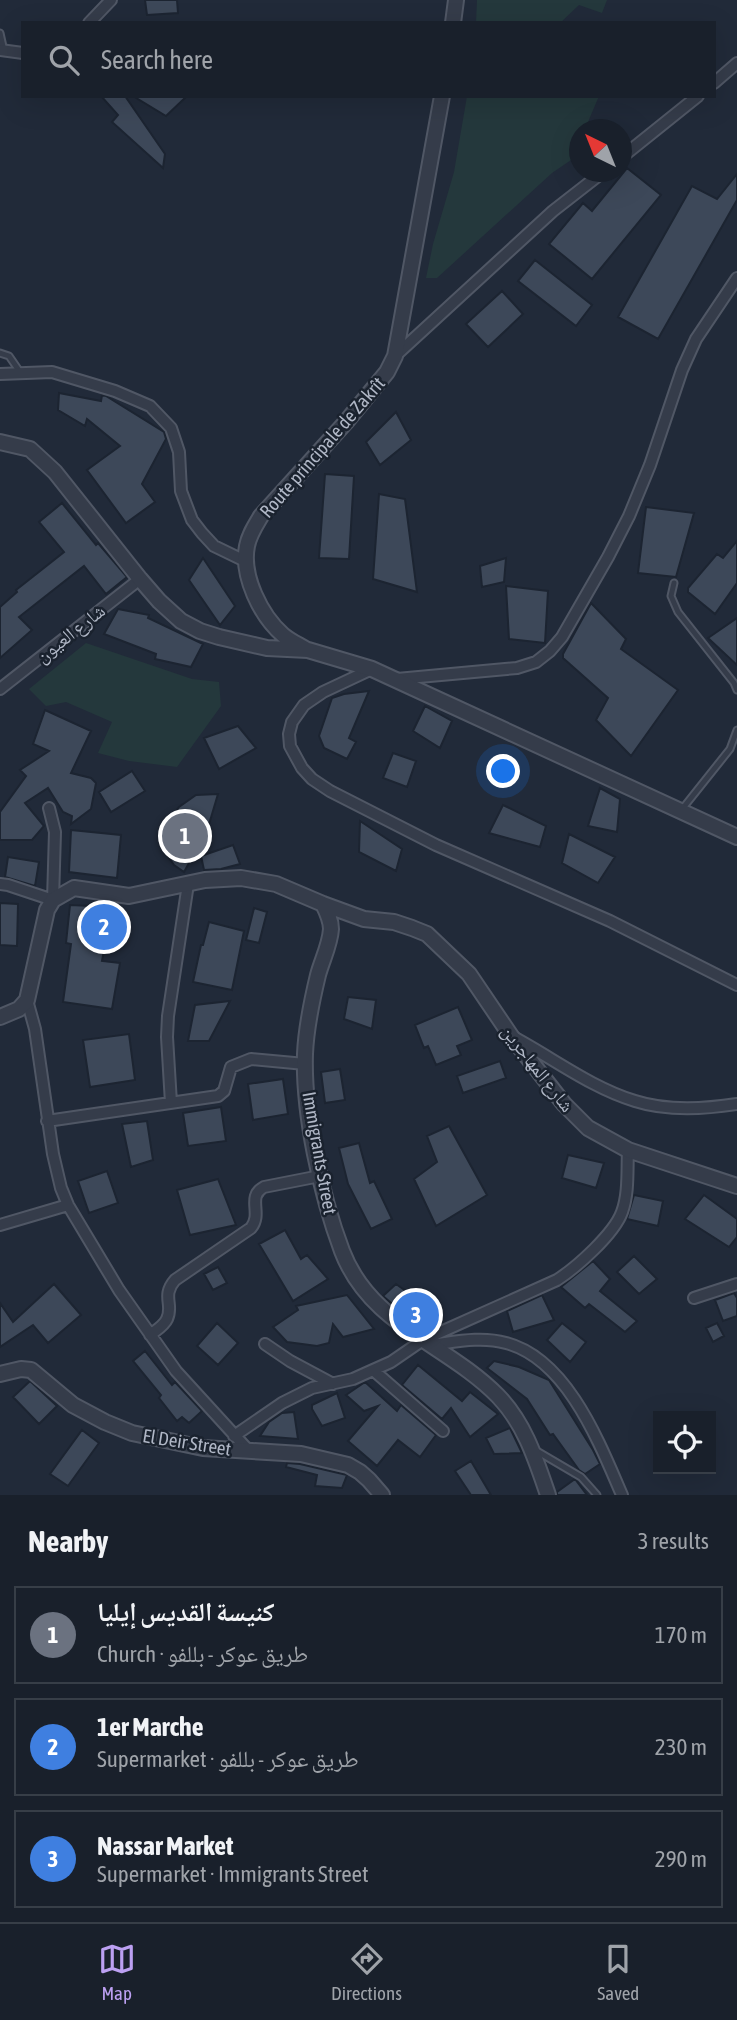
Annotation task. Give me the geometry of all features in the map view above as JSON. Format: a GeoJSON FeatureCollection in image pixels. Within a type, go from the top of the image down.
{"type":"FeatureCollection","features":[{"type":"Feature","properties":{"kind":"street"},"geometry":{"type":"LineString","coordinates":[[91,21],[111,0]]}},
{"type":"Feature","properties":{"kind":"street"},"geometry":{"type":"LineString","coordinates":[[453,21],[456,0]]}},
{"type":"Feature","properties":{"kind":"street"},"geometry":{"type":"LineString","coordinates":[[2,50],[21,53]]}},
{"type":"Feature","properties":{"kind":"street"},"geometry":{"type":"LineString","coordinates":[[716,81],[737,63]]}},
{"type":"Feature","properties":{"kind":"street","name":"Route principale de Zakrît"},"geometry":{"type":"LineString","coordinates":[[245,561],[250,538],[261,516],[358,407],[387,372],[395,356],[442,98]]}},
{"type":"Feature","properties":{"kind":"street"},"geometry":{"type":"LineString","coordinates":[[632,148],[695,98]]}},
{"type":"Feature","properties":{"kind":"street"},"geometry":{"type":"LineString","coordinates":[[395,356],[553,211],[590,182]]}},
{"type":"Feature","properties":{"kind":"street"},"geometry":{"type":"LineString","coordinates":[[397,679],[517,668],[536,662],[562,637],[629,516],[650,465],[682,370],[696,339],[737,278]]}},
{"type":"Feature","properties":{"kind":"street"},"geometry":{"type":"LineString","coordinates":[[0,374],[52,372],[115,391],[150,406],[171,428],[178,452],[181,491],[192,520],[214,546],[245,561],[256,597],[267,616],[283,635],[308,650]]}},
{"type":"Feature","properties":{"kind":"street"},"geometry":{"type":"LineString","coordinates":[[0,442],[30,449],[55,472],[140,579],[181,621],[219,637],[268,648],[308,650],[372,669],[737,837]]}},
{"type":"Feature","properties":{"kind":"street","name":"شارع العيون"},"geometry":{"type":"LineString","coordinates":[[0,689],[140,579]]}},
{"type":"Feature","properties":{"kind":"street"},"geometry":{"type":"LineString","coordinates":[[372,669],[323,692],[303,705],[292,722],[290,746],[302,768],[312,779],[330,791],[436,845],[610,921],[737,985]]}},
{"type":"Feature","properties":{"kind":"street"},"geometry":{"type":"LineString","coordinates":[[49,808],[55,832],[53,900],[47,910],[27,1000],[35,1029],[47,1121],[61,1188],[68,1205],[119,1290],[150,1335],[176,1371],[248,1451]]}},
{"type":"Feature","properties":{"kind":"street","name":"شارع المهاجرين"},"geometry":{"type":"LineString","coordinates":[[53,900],[74,888],[129,896],[205,880],[258,879],[364,919],[394,922],[427,934],[469,974],[511,1036],[564,1104],[588,1128],[628,1150],[737,1186]]}},
{"type":"Feature","properties":{"kind":"street"},"geometry":{"type":"LineString","coordinates":[[0,884],[53,900]]}},
{"type":"Feature","properties":{"kind":"street"},"geometry":{"type":"LineString","coordinates":[[171,1103],[168,1016],[188,884]]}},
{"type":"Feature","properties":{"kind":"street"},"geometry":{"type":"LineString","coordinates":[[323,904],[331,925],[330,937]]}},
{"type":"Feature","properties":{"kind":"street"},"geometry":{"type":"LineString","coordinates":[[330,937],[351,922],[364,919]]}},
{"type":"Feature","properties":{"kind":"street","name":"Immigrants Street"},"geometry":{"type":"LineString","coordinates":[[330,937],[318,975],[305,1064],[309,1112],[320,1176],[334,1230],[354,1276],[384,1312],[486,1385],[500,1398],[516,1418],[531,1448],[548,1495]]}},
{"type":"Feature","properties":{"kind":"street"},"geometry":{"type":"LineString","coordinates":[[0,1017],[19,1009],[27,1000]]}},
{"type":"Feature","properties":{"kind":"street"},"geometry":{"type":"LineString","coordinates":[[511,1036],[604,1089],[636,1102],[671,1107],[716,1108],[737,1104]]}},
{"type":"Feature","properties":{"kind":"street"},"geometry":{"type":"LineString","coordinates":[[47,1121],[218,1096],[224,1091],[231,1067],[251,1059],[305,1064]]}},
{"type":"Feature","properties":{"kind":"street"},"geometry":{"type":"LineString","coordinates":[[234,1436],[282,1402],[312,1388],[353,1378],[391,1362],[557,1280],[573,1269],[616,1223],[622,1211],[628,1150]]}},
{"type":"Feature","properties":{"kind":"street"},"geometry":{"type":"LineString","coordinates":[[150,1335],[167,1320],[167,1291],[170,1286],[255,1223],[255,1194],[260,1188],[320,1176]]}},
{"type":"Feature","properties":{"kind":"street"},"geometry":{"type":"LineString","coordinates":[[0,1225],[68,1205]]}},
{"type":"Feature","properties":{"kind":"street"},"geometry":{"type":"LineString","coordinates":[[694,1298],[737,1284]]}},
{"type":"Feature","properties":{"kind":"street"},"geometry":{"type":"LineString","coordinates":[[427,1343],[481,1339],[506,1343],[527,1351],[550,1367],[583,1415],[622,1495]]}},
{"type":"Feature","properties":{"kind":"street"},"geometry":{"type":"LineString","coordinates":[[265,1344],[333,1384]]}},
{"type":"Feature","properties":{"kind":"street","name":"El Deir Street"},"geometry":{"type":"LineString","coordinates":[[0,1374],[21,1368],[31,1370],[73,1405],[132,1433],[203,1448],[301,1454],[348,1465],[360,1472],[380,1494]]}},
{"type":"Feature","properties":{"kind":"street"},"geometry":{"type":"LineString","coordinates":[[373,1370],[443,1431]]}},
{"type":"Feature","properties":{"kind":"lane"},"geometry":{"type":"LineString","coordinates":[[0,33],[2,50]]}},
{"type":"Feature","properties":{"kind":"lane"},"geometry":{"type":"LineString","coordinates":[[0,353],[9,356],[20,373]]}},
{"type":"Feature","properties":{"kind":"lane"},"geometry":{"type":"LineString","coordinates":[[674,583],[671,596],[678,612],[737,690]]}},
{"type":"Feature","properties":{"kind":"lane"},"geometry":{"type":"LineString","coordinates":[[680,811],[730,749],[737,730]]}},
{"type":"Feature","properties":{"kind":"lane"},"geometry":{"type":"LineString","coordinates":[[531,1448],[581,1477],[597,1495]]}},
{"type":"Feature","properties":{"kind":"green space"},"geometry":{"type":"Polygon","coordinates":[[[477,0],[607,0],[602,13],[579,5],[562,21],[476,21],[477,0]]]}},
{"type":"Feature","properties":{"kind":"green space"},"geometry":{"type":"Polygon","coordinates":[[[467,98],[598,98],[589,119],[569,119],[569,161],[552,173],[437,278],[426,278],[454,172],[467,98]]]}},
{"type":"Feature","properties":{"kind":"green space"},"geometry":{"type":"Polygon","coordinates":[[[86,643],[192,679],[219,682],[221,706],[177,767],[129,761],[98,753],[112,722],[66,702],[46,706],[29,689],[86,643]]]}},
{"type":"Feature","properties":{"kind":"building"},"geometry":{"type":"Polygon","coordinates":[[[145,0],[177,0],[178,13],[147,15],[145,0]]]}},
{"type":"Feature","properties":{"kind":"building"},"geometry":{"type":"Polygon","coordinates":[[[103,98],[126,98],[165,154],[163,168],[112,122],[118,115],[103,98]]]}},
{"type":"Feature","properties":{"kind":"building"},"geometry":{"type":"Polygon","coordinates":[[[136,98],[185,98],[166,116],[136,98]]]}},
{"type":"Feature","properties":{"kind":"building"},"geometry":{"type":"Polygon","coordinates":[[[632,172],[661,195],[592,279],[549,244],[583,203],[592,211],[616,182],[632,182],[632,172]]]}},
{"type":"Feature","properties":{"kind":"building"},"geometry":{"type":"Polygon","coordinates":[[[737,174],[737,200],[658,339],[618,317],[692,186],[717,199],[737,174]]]}},
{"type":"Feature","properties":{"kind":"building"},"geometry":{"type":"Polygon","coordinates":[[[535,260],[592,305],[576,326],[518,281],[535,260]]]}},
{"type":"Feature","properties":{"kind":"building"},"geometry":{"type":"Polygon","coordinates":[[[502,291],[523,314],[488,347],[466,324],[502,291]]]}},
{"type":"Feature","properties":{"kind":"building"},"geometry":{"type":"Polygon","coordinates":[[[59,393],[101,401],[102,395],[106,396],[164,432],[166,439],[142,484],[155,502],[126,523],[87,470],[120,446],[87,419],[85,426],[58,410],[59,393]]]}},
{"type":"Feature","properties":{"kind":"building"},"geometry":{"type":"Polygon","coordinates":[[[396,412],[411,440],[380,465],[366,442],[396,412]]]}},
{"type":"Feature","properties":{"kind":"building"},"geometry":{"type":"Polygon","coordinates":[[[325,474],[354,476],[349,559],[319,558],[325,474]]]}},
{"type":"Feature","properties":{"kind":"building"},"geometry":{"type":"Polygon","coordinates":[[[379,494],[405,499],[417,592],[373,579],[379,494]]]}},
{"type":"Feature","properties":{"kind":"building"},"geometry":{"type":"Polygon","coordinates":[[[62,503],[96,545],[98,543],[127,577],[106,594],[84,566],[19,617],[32,630],[0,658],[0,607],[16,590],[64,552],[39,522],[62,503]]]}},
{"type":"Feature","properties":{"kind":"building"},"geometry":{"type":"Polygon","coordinates":[[[646,507],[694,513],[676,577],[638,573],[646,507]]]}},
{"type":"Feature","properties":{"kind":"building"},"geometry":{"type":"Polygon","coordinates":[[[737,541],[737,583],[715,614],[688,592],[688,588],[717,554],[723,558],[737,541]]]}},
{"type":"Feature","properties":{"kind":"building"},"geometry":{"type":"Polygon","coordinates":[[[203,558],[235,606],[220,625],[189,580],[203,558]]]}},
{"type":"Feature","properties":{"kind":"building"},"geometry":{"type":"Polygon","coordinates":[[[506,558],[504,582],[482,587],[480,566],[506,558]]]}},
{"type":"Feature","properties":{"kind":"building"},"geometry":{"type":"Polygon","coordinates":[[[506,586],[548,591],[545,643],[509,639],[506,586]]]}},
{"type":"Feature","properties":{"kind":"building"},"geometry":{"type":"Polygon","coordinates":[[[591,603],[626,639],[621,649],[678,690],[631,756],[596,720],[608,698],[563,658],[591,603]]]}},
{"type":"Feature","properties":{"kind":"building"},"geometry":{"type":"Polygon","coordinates":[[[118,609],[149,615],[148,618],[203,644],[191,667],[155,659],[156,654],[104,634],[118,609]]]}},
{"type":"Feature","properties":{"kind":"building"},"geometry":{"type":"Polygon","coordinates":[[[737,618],[737,665],[708,638],[737,618]]]}},
{"type":"Feature","properties":{"kind":"building"},"geometry":{"type":"Polygon","coordinates":[[[369,691],[349,738],[356,742],[347,759],[324,748],[319,736],[332,698],[369,691]]]}},
{"type":"Feature","properties":{"kind":"building"},"geometry":{"type":"Polygon","coordinates":[[[425,706],[452,721],[440,748],[413,731],[425,706]]]}},
{"type":"Feature","properties":{"kind":"building"},"geometry":{"type":"Polygon","coordinates":[[[45,710],[91,731],[71,773],[91,778],[96,783],[91,809],[71,824],[72,816],[63,812],[48,788],[25,803],[44,826],[32,840],[0,840],[0,812],[26,776],[20,770],[49,751],[33,744],[45,710]]]}},
{"type":"Feature","properties":{"kind":"building"},"geometry":{"type":"Polygon","coordinates":[[[238,726],[256,748],[219,769],[204,738],[238,726]]]}},
{"type":"Feature","properties":{"kind":"building"},"geometry":{"type":"Polygon","coordinates":[[[393,753],[416,761],[407,787],[383,778],[393,753]]]}},
{"type":"Feature","properties":{"kind":"building"},"geometry":{"type":"Polygon","coordinates":[[[132,771],[145,791],[111,812],[99,792],[132,771]]]}},
{"type":"Feature","properties":{"kind":"building"},"geometry":{"type":"Polygon","coordinates":[[[600,788],[620,799],[617,832],[588,826],[600,788]]]}},
{"type":"Feature","properties":{"kind":"building"},"geometry":{"type":"Polygon","coordinates":[[[218,794],[207,831],[184,872],[174,865],[165,852],[163,840],[168,823],[179,807],[196,795],[218,794]]]}},
{"type":"Feature","properties":{"kind":"building"},"geometry":{"type":"Polygon","coordinates":[[[503,805],[546,826],[540,847],[489,833],[503,805]]]}},
{"type":"Feature","properties":{"kind":"building"},"geometry":{"type":"Polygon","coordinates":[[[360,821],[402,849],[396,871],[359,852],[360,821]]]}},
{"type":"Feature","properties":{"kind":"building"},"geometry":{"type":"Polygon","coordinates":[[[71,830],[121,835],[117,878],[69,872],[71,830]]]}},
{"type":"Feature","properties":{"kind":"building"},"geometry":{"type":"Polygon","coordinates":[[[569,834],[615,857],[598,883],[562,863],[569,834]]]}},
{"type":"Feature","properties":{"kind":"building"},"geometry":{"type":"Polygon","coordinates":[[[233,845],[240,864],[204,870],[201,856],[233,845]]]}},
{"type":"Feature","properties":{"kind":"building"},"geometry":{"type":"Polygon","coordinates":[[[8,857],[39,862],[35,886],[5,877],[8,857]]]}},
{"type":"Feature","properties":{"kind":"building"},"geometry":{"type":"Polygon","coordinates":[[[0,903],[18,904],[17,946],[0,945],[0,903]]]}},
{"type":"Feature","properties":{"kind":"building"},"geometry":{"type":"Polygon","coordinates":[[[91,903],[113,905],[102,961],[120,963],[112,1009],[63,1002],[71,944],[66,943],[70,905],[91,906],[91,903]]]}},
{"type":"Feature","properties":{"kind":"building"},"geometry":{"type":"Polygon","coordinates":[[[254,908],[267,912],[259,943],[246,940],[254,908]]]}},
{"type":"Feature","properties":{"kind":"building"},"geometry":{"type":"Polygon","coordinates":[[[209,922],[244,931],[232,990],[193,982],[209,922]]]}},
{"type":"Feature","properties":{"kind":"building"},"geometry":{"type":"Polygon","coordinates":[[[348,997],[376,1000],[372,1029],[344,1019],[348,997]]]}},
{"type":"Feature","properties":{"kind":"building"},"geometry":{"type":"Polygon","coordinates":[[[230,1001],[209,1041],[188,1041],[195,1005],[230,1001]]]}},
{"type":"Feature","properties":{"kind":"building"},"geometry":{"type":"Polygon","coordinates":[[[458,1007],[472,1040],[457,1046],[461,1055],[436,1065],[428,1046],[424,1048],[415,1025],[458,1007]]]}},
{"type":"Feature","properties":{"kind":"building"},"geometry":{"type":"Polygon","coordinates":[[[129,1034],[135,1080],[90,1087],[83,1040],[129,1034]]]}},
{"type":"Feature","properties":{"kind":"building"},"geometry":{"type":"Polygon","coordinates":[[[500,1061],[506,1078],[463,1093],[457,1076],[500,1061]]]}},
{"type":"Feature","properties":{"kind":"building"},"geometry":{"type":"Polygon","coordinates":[[[340,1069],[345,1100],[325,1103],[321,1072],[340,1069]]]}},
{"type":"Feature","properties":{"kind":"building"},"geometry":{"type":"Polygon","coordinates":[[[283,1079],[288,1114],[253,1120],[248,1084],[283,1079]]]}},
{"type":"Feature","properties":{"kind":"building"},"geometry":{"type":"Polygon","coordinates":[[[221,1107],[226,1141],[188,1146],[183,1113],[221,1107]]]}},
{"type":"Feature","properties":{"kind":"building"},"geometry":{"type":"Polygon","coordinates":[[[147,1121],[153,1160],[131,1167],[122,1124],[147,1121]]]}},
{"type":"Feature","properties":{"kind":"building"},"geometry":{"type":"Polygon","coordinates":[[[449,1126],[487,1195],[436,1226],[414,1179],[437,1162],[427,1136],[449,1126]]]}},
{"type":"Feature","properties":{"kind":"building"},"geometry":{"type":"Polygon","coordinates":[[[359,1143],[370,1183],[374,1181],[392,1219],[371,1229],[348,1184],[339,1148],[359,1143]]]}},
{"type":"Feature","properties":{"kind":"building"},"geometry":{"type":"Polygon","coordinates":[[[568,1155],[604,1163],[596,1188],[562,1178],[568,1155]]]}},
{"type":"Feature","properties":{"kind":"building"},"geometry":{"type":"Polygon","coordinates":[[[107,1171],[118,1203],[89,1213],[78,1181],[107,1171]]]}},
{"type":"Feature","properties":{"kind":"building"},"geometry":{"type":"Polygon","coordinates":[[[218,1179],[236,1225],[190,1235],[177,1190],[218,1179]]]}},
{"type":"Feature","properties":{"kind":"building"},"geometry":{"type":"Polygon","coordinates":[[[634,1195],[663,1201],[658,1226],[627,1219],[634,1195]]]}},
{"type":"Feature","properties":{"kind":"building"},"geometry":{"type":"Polygon","coordinates":[[[704,1195],[737,1219],[737,1237],[729,1247],[685,1219],[704,1195]]]}},
{"type":"Feature","properties":{"kind":"building"},"geometry":{"type":"Polygon","coordinates":[[[285,1230],[301,1259],[307,1255],[328,1279],[293,1301],[259,1244],[285,1230]]]}},
{"type":"Feature","properties":{"kind":"building"},"geometry":{"type":"Polygon","coordinates":[[[634,1256],[657,1279],[639,1294],[617,1272],[634,1256]]]}},
{"type":"Feature","properties":{"kind":"building"},"geometry":{"type":"Polygon","coordinates":[[[593,1261],[610,1279],[600,1291],[637,1321],[625,1332],[589,1304],[585,1308],[561,1287],[593,1261]]]}},
{"type":"Feature","properties":{"kind":"building"},"geometry":{"type":"Polygon","coordinates":[[[218,1267],[227,1283],[213,1290],[204,1274],[218,1267]]]}},
{"type":"Feature","properties":{"kind":"building"},"geometry":{"type":"Polygon","coordinates":[[[54,1284],[81,1315],[48,1343],[33,1325],[0,1347],[0,1303],[13,1322],[54,1284]]]}},
{"type":"Feature","properties":{"kind":"building"},"geometry":{"type":"Polygon","coordinates":[[[396,1284],[438,1314],[427,1329],[383,1296],[396,1284]]]}},
{"type":"Feature","properties":{"kind":"building"},"geometry":{"type":"Polygon","coordinates":[[[734,1293],[737,1298],[737,1316],[723,1321],[715,1300],[734,1293]]]}},
{"type":"Feature","properties":{"kind":"building"},"geometry":{"type":"Polygon","coordinates":[[[347,1295],[374,1329],[343,1337],[333,1324],[329,1343],[317,1346],[287,1342],[273,1327],[298,1310],[296,1306],[347,1295]]]}},
{"type":"Feature","properties":{"kind":"building"},"geometry":{"type":"Polygon","coordinates":[[[542,1295],[554,1320],[513,1332],[507,1311],[542,1295]]]}},
{"type":"Feature","properties":{"kind":"building"},"geometry":{"type":"Polygon","coordinates":[[[217,1323],[238,1343],[218,1365],[197,1346],[217,1323]]]}},
{"type":"Feature","properties":{"kind":"building"},"geometry":{"type":"Polygon","coordinates":[[[562,1323],[586,1342],[570,1362],[547,1340],[562,1323]]]}},
{"type":"Feature","properties":{"kind":"building"},"geometry":{"type":"Polygon","coordinates":[[[717,1323],[724,1336],[713,1342],[706,1328],[717,1323]]]}},
{"type":"Feature","properties":{"kind":"building"},"geometry":{"type":"Polygon","coordinates":[[[145,1351],[172,1385],[175,1382],[202,1411],[189,1423],[182,1417],[177,1421],[159,1398],[161,1395],[133,1361],[145,1351]]]}},
{"type":"Feature","properties":{"kind":"building"},"geometry":{"type":"Polygon","coordinates":[[[494,1361],[519,1367],[549,1380],[600,1464],[585,1474],[579,1470],[553,1434],[550,1435],[527,1399],[487,1368],[494,1361]]]}},
{"type":"Feature","properties":{"kind":"building"},"geometry":{"type":"Polygon","coordinates":[[[418,1365],[462,1401],[470,1392],[498,1414],[470,1437],[451,1408],[442,1419],[402,1385],[418,1365]]]}},
{"type":"Feature","properties":{"kind":"building"},"geometry":{"type":"Polygon","coordinates":[[[30,1381],[57,1406],[39,1424],[13,1397],[30,1381]]]}},
{"type":"Feature","properties":{"kind":"building"},"geometry":{"type":"Polygon","coordinates":[[[365,1382],[397,1411],[401,1405],[436,1435],[420,1457],[398,1440],[377,1466],[348,1441],[378,1406],[364,1411],[346,1395],[365,1382]]]}},
{"type":"Feature","properties":{"kind":"building"},"geometry":{"type":"Polygon","coordinates":[[[337,1393],[345,1418],[322,1426],[312,1405],[337,1393]]]}},
{"type":"Feature","properties":{"kind":"building"},"geometry":{"type":"Polygon","coordinates":[[[294,1412],[298,1439],[260,1436],[269,1422],[282,1413],[294,1412]]]}},
{"type":"Feature","properties":{"kind":"building"},"geometry":{"type":"Polygon","coordinates":[[[510,1428],[522,1453],[494,1454],[486,1438],[510,1428]]]}},
{"type":"Feature","properties":{"kind":"building"},"geometry":{"type":"Polygon","coordinates":[[[82,1430],[99,1443],[68,1486],[50,1474],[82,1430]]]}},
{"type":"Feature","properties":{"kind":"building"},"geometry":{"type":"Polygon","coordinates":[[[471,1461],[491,1495],[471,1495],[455,1471],[471,1461]]]}},
{"type":"Feature","properties":{"kind":"building"},"geometry":{"type":"Polygon","coordinates":[[[287,1463],[347,1475],[342,1488],[315,1486],[317,1475],[286,1467],[287,1463]]]}},
{"type":"Feature","properties":{"kind":"building"},"geometry":{"type":"Polygon","coordinates":[[[575,1479],[587,1495],[557,1495],[557,1492],[575,1479]]]}},
{"type":"Feature","properties":{"kind":"place","name":"كنيسة القديس إيليا"},"geometry":{"type":"Point","coordinates":[185,836]}},
{"type":"Feature","properties":{"kind":"place","name":"1er Marche"},"geometry":{"type":"Point","coordinates":[104,927]}},
{"type":"Feature","properties":{"kind":"place","name":"Nassar Market"},"geometry":{"type":"Point","coordinates":[416,1315]}}]}
